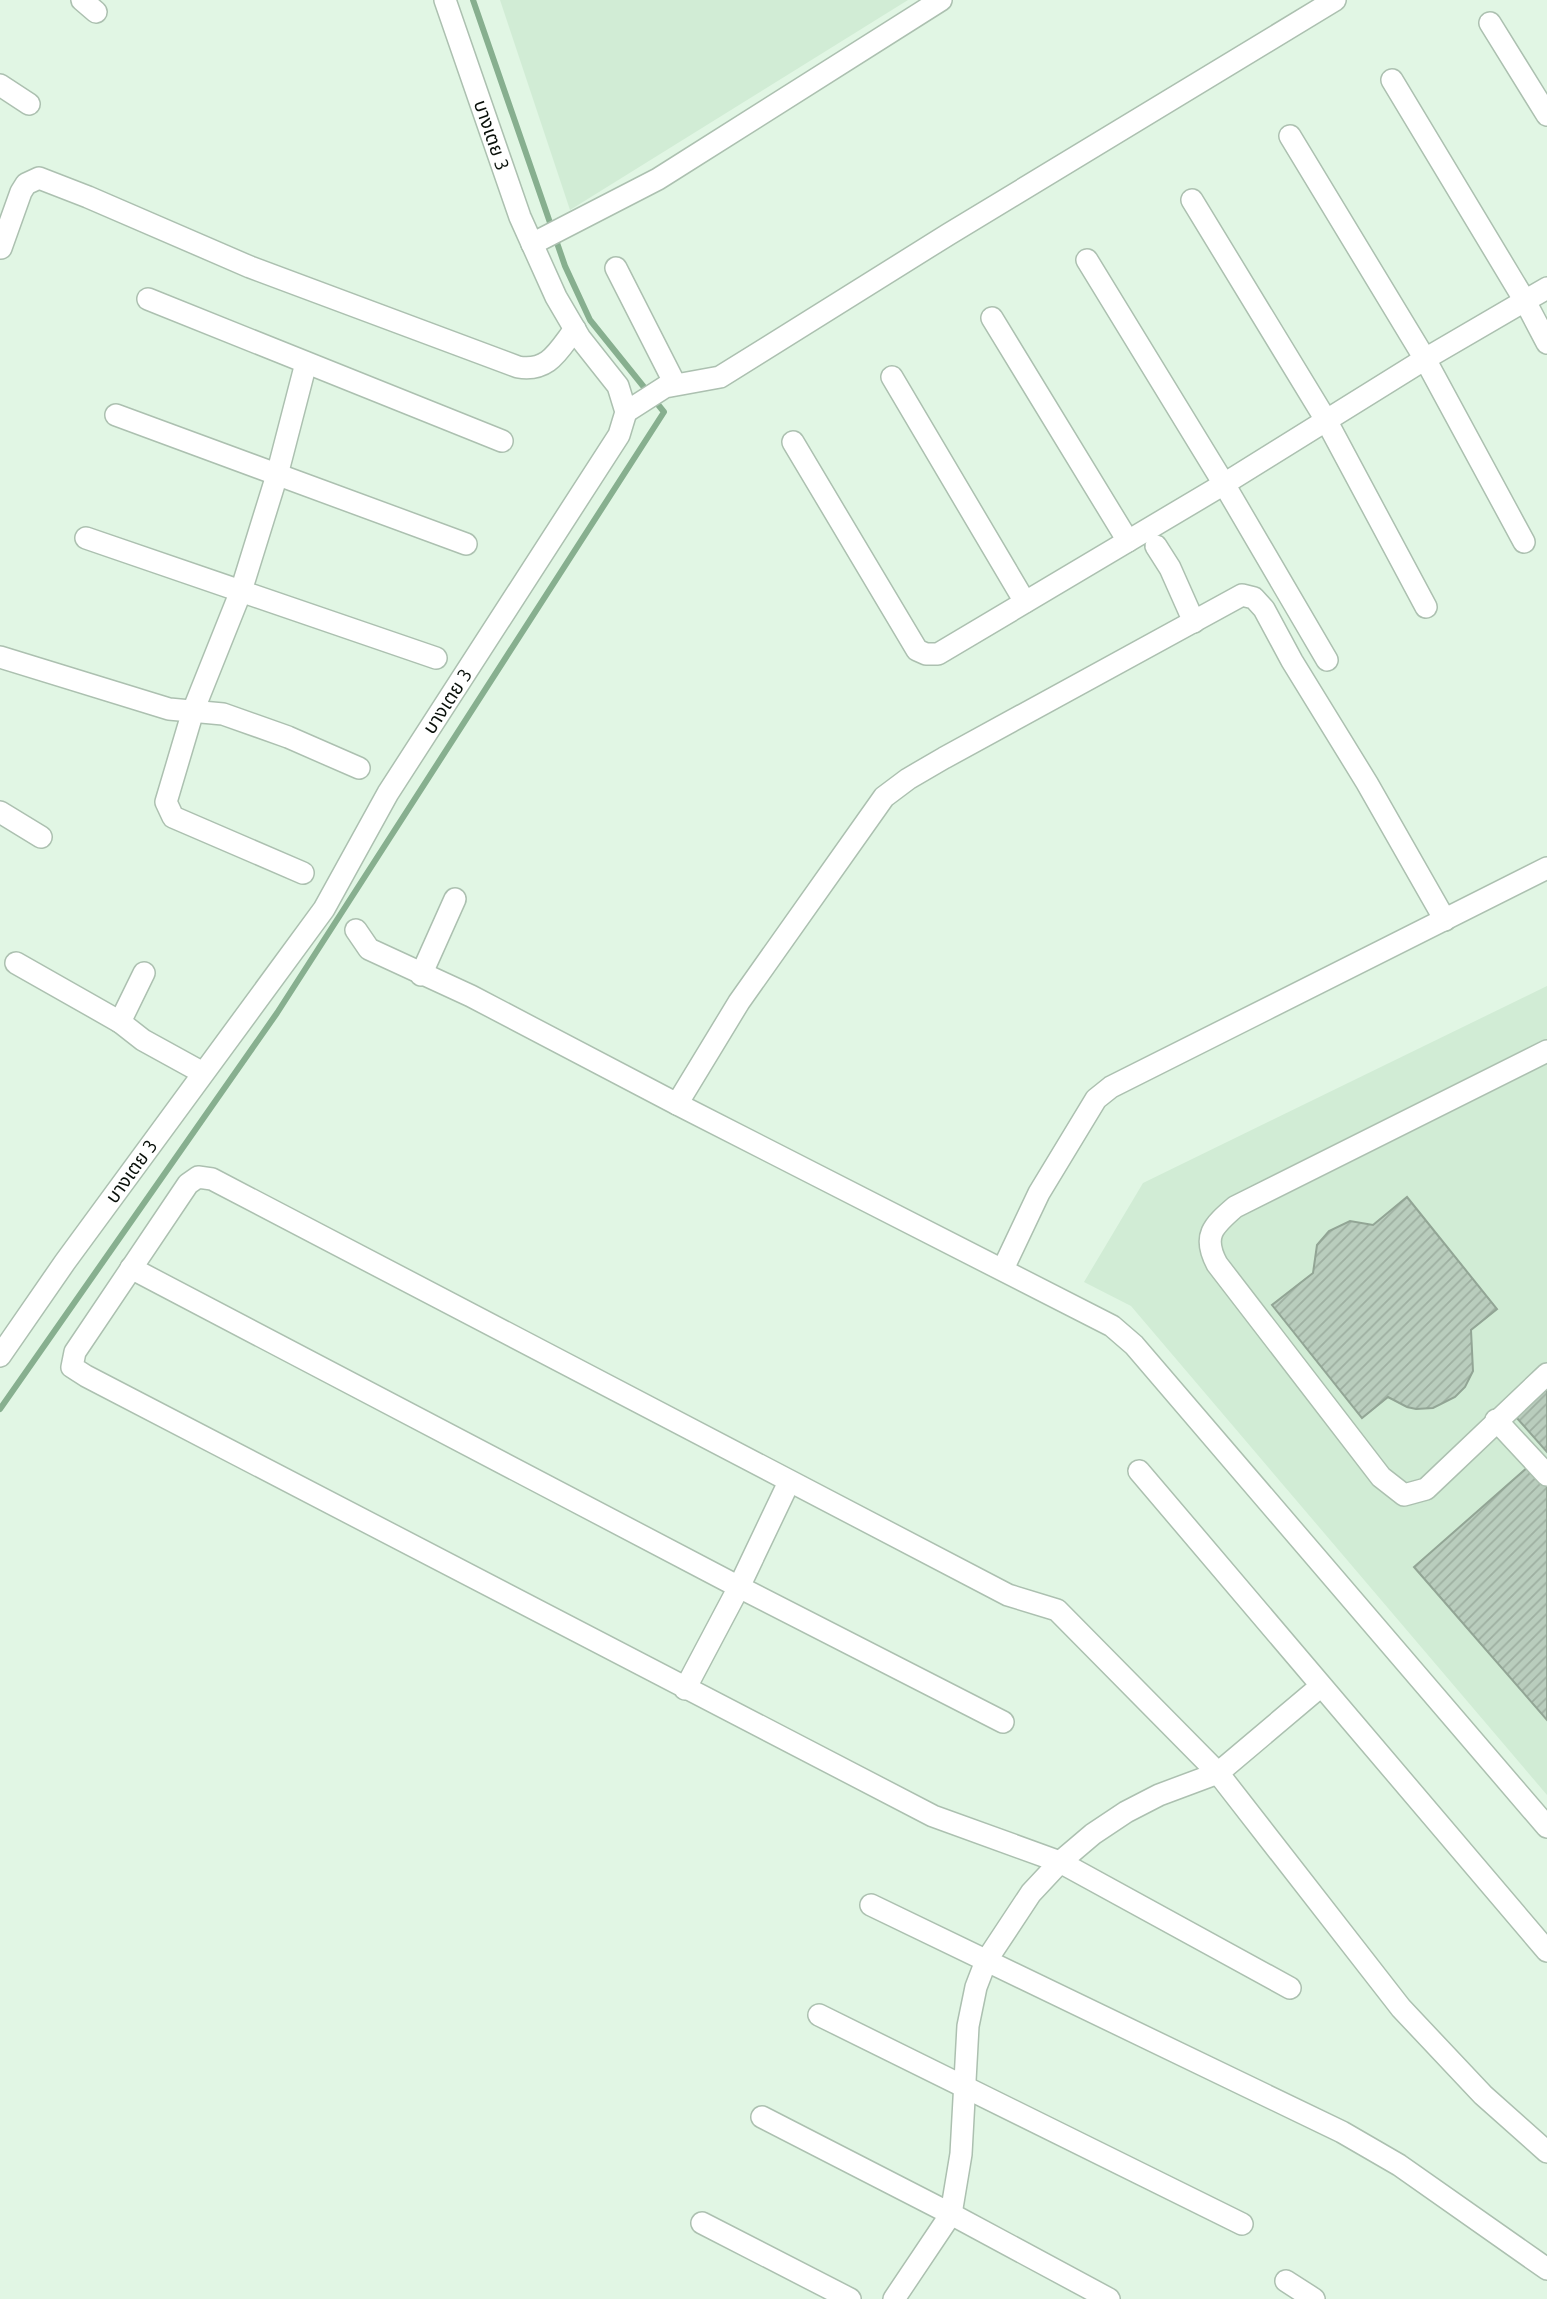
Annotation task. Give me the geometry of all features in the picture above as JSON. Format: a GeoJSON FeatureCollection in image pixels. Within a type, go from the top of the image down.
{"type":"FeatureCollection","features":[{"type":"Feature","properties":{"kind":"street","name":"บางเตย 3"},"geometry":{"type":"LineString","coordinates":[[0,1356],[65,1262],[324,909],[388,793],[619,435],[634,406],[575,329],[556,297],[539,241],[520,217],[445,0]]}},
{"type":"Feature","properties":{"kind":"street"},"geometry":{"type":"LineString","coordinates":[[539,241],[657,179],[941,0]]}},
{"type":"Feature","properties":{"kind":"street"},"geometry":{"type":"LineString","coordinates":[[634,406],[670,386],[720,377],[949,234],[1335,0]]}},
{"type":"Feature","properties":{"kind":"street"},"geometry":{"type":"LineString","coordinates":[[1490,23],[1547,115]]}},
{"type":"Feature","properties":{"kind":"street"},"geometry":{"type":"LineString","coordinates":[[1392,80],[1525,301],[1547,343]]}},
{"type":"Feature","properties":{"kind":"street"},"geometry":{"type":"LineString","coordinates":[[0,85],[29,104]]}},
{"type":"Feature","properties":{"kind":"street"},"geometry":{"type":"LineString","coordinates":[[1290,136],[1425,359],[1524,542]]}},
{"type":"Feature","properties":{"kind":"street"},"geometry":{"type":"LineString","coordinates":[[1,248],[21,192],[26,184],[39,178],[250,267],[518,367],[530,369],[551,360],[575,329]]}},
{"type":"Feature","properties":{"kind":"street"},"geometry":{"type":"LineString","coordinates":[[1192,200],[1326,420],[1426,607]]}},
{"type":"Feature","properties":{"kind":"street"},"geometry":{"type":"LineString","coordinates":[[1087,260],[1224,484],[1327,660]]}},
{"type":"Feature","properties":{"kind":"street"},"geometry":{"type":"LineString","coordinates":[[616,268],[670,386]]}},
{"type":"Feature","properties":{"kind":"street"},"geometry":{"type":"LineString","coordinates":[[793,442],[917,650],[926,654],[937,654],[1547,288]]}},
{"type":"Feature","properties":{"kind":"street"},"geometry":{"type":"LineString","coordinates":[[148,299],[502,441]]}},
{"type":"Feature","properties":{"kind":"street"},"geometry":{"type":"LineString","coordinates":[[992,318],[1128,541]]}},
{"type":"Feature","properties":{"kind":"street"},"geometry":{"type":"LineString","coordinates":[[303,873],[173,817],[166,802],[193,711],[241,591],[278,475],[306,363]]}},
{"type":"Feature","properties":{"kind":"street"},"geometry":{"type":"LineString","coordinates":[[892,377],[1025,602]]}},
{"type":"Feature","properties":{"kind":"street"},"geometry":{"type":"LineString","coordinates":[[116,415],[466,544]]}},
{"type":"Feature","properties":{"kind":"street"},"geometry":{"type":"LineString","coordinates":[[86,538],[436,658]]}},
{"type":"Feature","properties":{"kind":"street"},"geometry":{"type":"LineString","coordinates":[[1156,546],[1170,568],[1194,622]]}},
{"type":"Feature","properties":{"kind":"street"},"geometry":{"type":"LineString","coordinates":[[677,1104],[739,1002],[884,797],[944,758],[1242,595],[1254,598],[1264,609],[1446,920]]}},
{"type":"Feature","properties":{"kind":"street"},"geometry":{"type":"LineString","coordinates":[[0,657],[169,709],[223,714],[288,737],[359,768]]}},
{"type":"Feature","properties":{"kind":"street"},"geometry":{"type":"LineString","coordinates":[[0,812],[41,837]]}},
{"type":"Feature","properties":{"kind":"street"},"geometry":{"type":"LineString","coordinates":[[1003,1269],[1039,1193],[1092,1106],[1111,1087],[1547,868]]}},
{"type":"Feature","properties":{"kind":"street"},"geometry":{"type":"LineString","coordinates":[[421,975],[455,900]]}},
{"type":"Feature","properties":{"kind":"street"},"geometry":{"type":"LineString","coordinates":[[356,930],[369,949],[471,996],[1112,1326],[1134,1345],[1547,1827]]}},
{"type":"Feature","properties":{"kind":"street"},"geometry":{"type":"LineString","coordinates":[[16,963],[203,1073]]}},
{"type":"Feature","properties":{"kind":"street"},"geometry":{"type":"LineString","coordinates":[[120,1022],[144,973]]}},
{"type":"Feature","properties":{"kind":"street"},"geometry":{"type":"LineString","coordinates":[[1547,1051],[1235,1207],[1218,1222],[1210,1238],[1209,1250],[1381,1477],[1404,1495],[1426,1489],[1547,1374]]}},
{"type":"Feature","properties":{"kind":"street"},"geometry":{"type":"LineString","coordinates":[[1290,1988],[1060,1862],[933,1816],[685,1689],[72,1367],[75,1352],[188,1184],[198,1177],[212,1179],[1008,1595],[1057,1610],[1217,1773],[1401,2008],[1483,2095],[1547,2152]]}},
{"type":"Feature","properties":{"kind":"street"},"geometry":{"type":"LineString","coordinates":[[131,1268],[739,1587],[1003,1722]]}},
{"type":"Feature","properties":{"kind":"street"},"geometry":{"type":"LineString","coordinates":[[1496,1420],[1547,1475]]}},
{"type":"Feature","properties":{"kind":"street"},"geometry":{"type":"LineString","coordinates":[[1139,1471],[1547,1951]]}},
{"type":"Feature","properties":{"kind":"street"},"geometry":{"type":"LineString","coordinates":[[685,1689],[739,1587],[789,1482]]}},
{"type":"Feature","properties":{"kind":"street"},"geometry":{"type":"LineString","coordinates":[[894,2299],[951,2214],[961,2154],[968,2026],[986,1961],[1031,1893],[1060,1862],[1093,1834],[1126,1812],[1159,1795],[1217,1773],[1321,1686]]}},
{"type":"Feature","properties":{"kind":"street"},"geometry":{"type":"LineString","coordinates":[[871,1905],[1342,2132],[1399,2165],[1547,2270]]}},
{"type":"Feature","properties":{"kind":"street"},"geometry":{"type":"LineString","coordinates":[[819,2015],[1242,2224]]}},
{"type":"Feature","properties":{"kind":"street"},"geometry":{"type":"LineString","coordinates":[[762,2117],[1109,2299]]}},
{"type":"Feature","properties":{"kind":"street"},"geometry":{"type":"LineString","coordinates":[[702,2223],[850,2299]]}},
{"type":"Feature","properties":{"kind":"street"},"geometry":{"type":"LineString","coordinates":[[1286,2281],[1314,2299]]}},
{"type":"Feature","properties":{"kind":"shaded area"},"geometry":{"type":"Polygon","coordinates":[[[500,0],[908,0],[570,210],[500,0]]]}},
{"type":"Feature","properties":{"kind":"shaded area"},"geometry":{"type":"Polygon","coordinates":[[[1547,986],[1547,1795],[1131,1306],[1084,1282],[1143,1183],[1547,986]]]}},
{"type":"Feature","properties":{"kind":"building"},"geometry":{"type":"Polygon","coordinates":[[[1407,1197],[1497,1309],[1471,1330],[1473,1371],[1465,1387],[1455,1397],[1433,1408],[1416,1409],[1388,1397],[1362,1418],[1272,1305],[1313,1273],[1317,1245],[1329,1231],[1350,1221],[1373,1225],[1407,1197]]]}},
{"type":"Feature","properties":{"kind":"building"},"geometry":{"type":"Polygon","coordinates":[[[1547,1389],[1547,1452],[1516,1417],[1547,1389]]]}},
{"type":"Feature","properties":{"kind":"building"},"geometry":{"type":"Polygon","coordinates":[[[1537,1459],[1547,1471],[1547,1720],[1414,1567],[1537,1459]]]}},
{"type":"Feature","properties":{"kind":"waterway"},"geometry":{"type":"LineString","coordinates":[[0,1409],[277,1013],[664,412],[590,320],[565,266],[473,0]]}}]}
